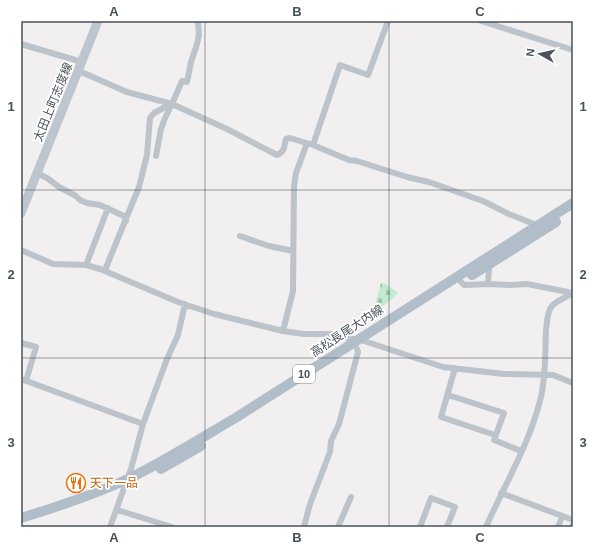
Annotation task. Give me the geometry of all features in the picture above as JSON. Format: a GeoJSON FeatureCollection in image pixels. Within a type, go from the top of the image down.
{"type":"FeatureCollection","features":[{"type":"Feature","properties":{"kind":"main road","name":"太田上町志度線"},"geometry":{"type":"LineString","coordinates":[[21,213],[98,21]]}},
{"type":"Feature","properties":{"kind":"main road","name":"高松長尾大内線"},"geometry":{"type":"LineString","coordinates":[[360,343],[488,265],[573,203]]}},
{"type":"Feature","properties":{"kind":"main road","name":"高松長尾大内線"},"geometry":{"type":"LineString","coordinates":[[21,525],[54,515],[126,483],[180,451],[226,427],[541,227],[573,211]]}},
{"type":"Feature","properties":{"kind":"main road","name":"高松長尾大内線"},"geometry":{"type":"LineString","coordinates":[[21,518],[52,509],[126,483]]}},
{"type":"Feature","properties":{"kind":"street"},"geometry":{"type":"LineString","coordinates":[[156,156],[161,128],[170,105],[182,82],[187,82],[199,35],[198,21]]}},
{"type":"Feature","properties":{"kind":"street"},"geometry":{"type":"LineString","coordinates":[[283,331],[293,291],[294,186],[296,173],[310,144],[340,65],[368,75],[388,21]]}},
{"type":"Feature","properties":{"kind":"street"},"geometry":{"type":"LineString","coordinates":[[481,21],[573,50]]}},
{"type":"Feature","properties":{"kind":"street"},"geometry":{"type":"LineString","coordinates":[[21,44],[80,67],[127,92],[170,105],[227,130],[277,155],[284,150],[287,138],[310,144],[349,160],[436,184],[484,201],[509,214],[541,227]]}},
{"type":"Feature","properties":{"kind":"street"},"geometry":{"type":"LineString","coordinates":[[104,270],[126,221],[142,174],[148,148],[150,118],[154,113],[170,105]]}},
{"type":"Feature","properties":{"kind":"street"},"geometry":{"type":"LineString","coordinates":[[37,174],[54,182],[59,187],[76,196],[80,200],[87,203],[100,205],[124,216],[126,221]]}},
{"type":"Feature","properties":{"kind":"street"},"geometry":{"type":"LineString","coordinates":[[86,265],[108,208]]}},
{"type":"Feature","properties":{"kind":"street"},"geometry":{"type":"LineString","coordinates":[[240,236],[269,246],[293,251]]}},
{"type":"Feature","properties":{"kind":"street"},"geometry":{"type":"LineString","coordinates":[[21,250],[53,264],[86,265],[104,270],[184,304],[214,314],[283,331],[304,334],[332,334],[443,367],[504,374],[553,375],[573,383]]}},
{"type":"Feature","properties":{"kind":"street"},"geometry":{"type":"LineString","coordinates":[[488,265],[488,284]]}},
{"type":"Feature","properties":{"kind":"street"},"geometry":{"type":"LineString","coordinates":[[461,282],[464,285],[527,284],[572,293]]}},
{"type":"Feature","properties":{"kind":"street"},"geometry":{"type":"LineString","coordinates":[[486,527],[531,431],[536,414],[544,376],[544,358],[549,310],[555,302],[572,293]]}},
{"type":"Feature","properties":{"kind":"street"},"geometry":{"type":"LineString","coordinates":[[110,527],[126,483],[143,424],[167,359],[178,335],[184,304]]}},
{"type":"Feature","properties":{"kind":"street"},"geometry":{"type":"LineString","coordinates":[[21,343],[36,347],[23,380],[143,424]]}},
{"type":"Feature","properties":{"kind":"street"},"geometry":{"type":"LineString","coordinates":[[304,527],[310,504],[330,452],[331,441],[339,424],[360,343]]}},
{"type":"Feature","properties":{"kind":"street"},"geometry":{"type":"LineString","coordinates":[[455,368],[441,417],[495,435]]}},
{"type":"Feature","properties":{"kind":"street"},"geometry":{"type":"LineString","coordinates":[[448,395],[504,413],[494,440],[521,451]]}},
{"type":"Feature","properties":{"kind":"street"},"geometry":{"type":"LineString","coordinates":[[501,494],[573,520]]}},
{"type":"Feature","properties":{"kind":"street"},"geometry":{"type":"LineString","coordinates":[[338,527],[351,497]]}},
{"type":"Feature","properties":{"kind":"street"},"geometry":{"type":"LineString","coordinates":[[420,527],[431,498],[455,507],[447,527]]}},
{"type":"Feature","properties":{"kind":"street"},"geometry":{"type":"LineString","coordinates":[[117,510],[172,527]]}},
{"type":"Feature","properties":{"kind":"street"},"geometry":{"type":"LineString","coordinates":[[558,527],[562,517]]}},
{"type":"Feature","properties":{"kind":"green space"},"geometry":{"type":"Polygon","coordinates":[[[381,283],[386,284],[398,293],[378,310],[375,305],[381,283]]]}},
{"type":"Feature","properties":{"kind":"place","name":"天下一品"},"geometry":{"type":"Point","coordinates":[76,483]}}]}
